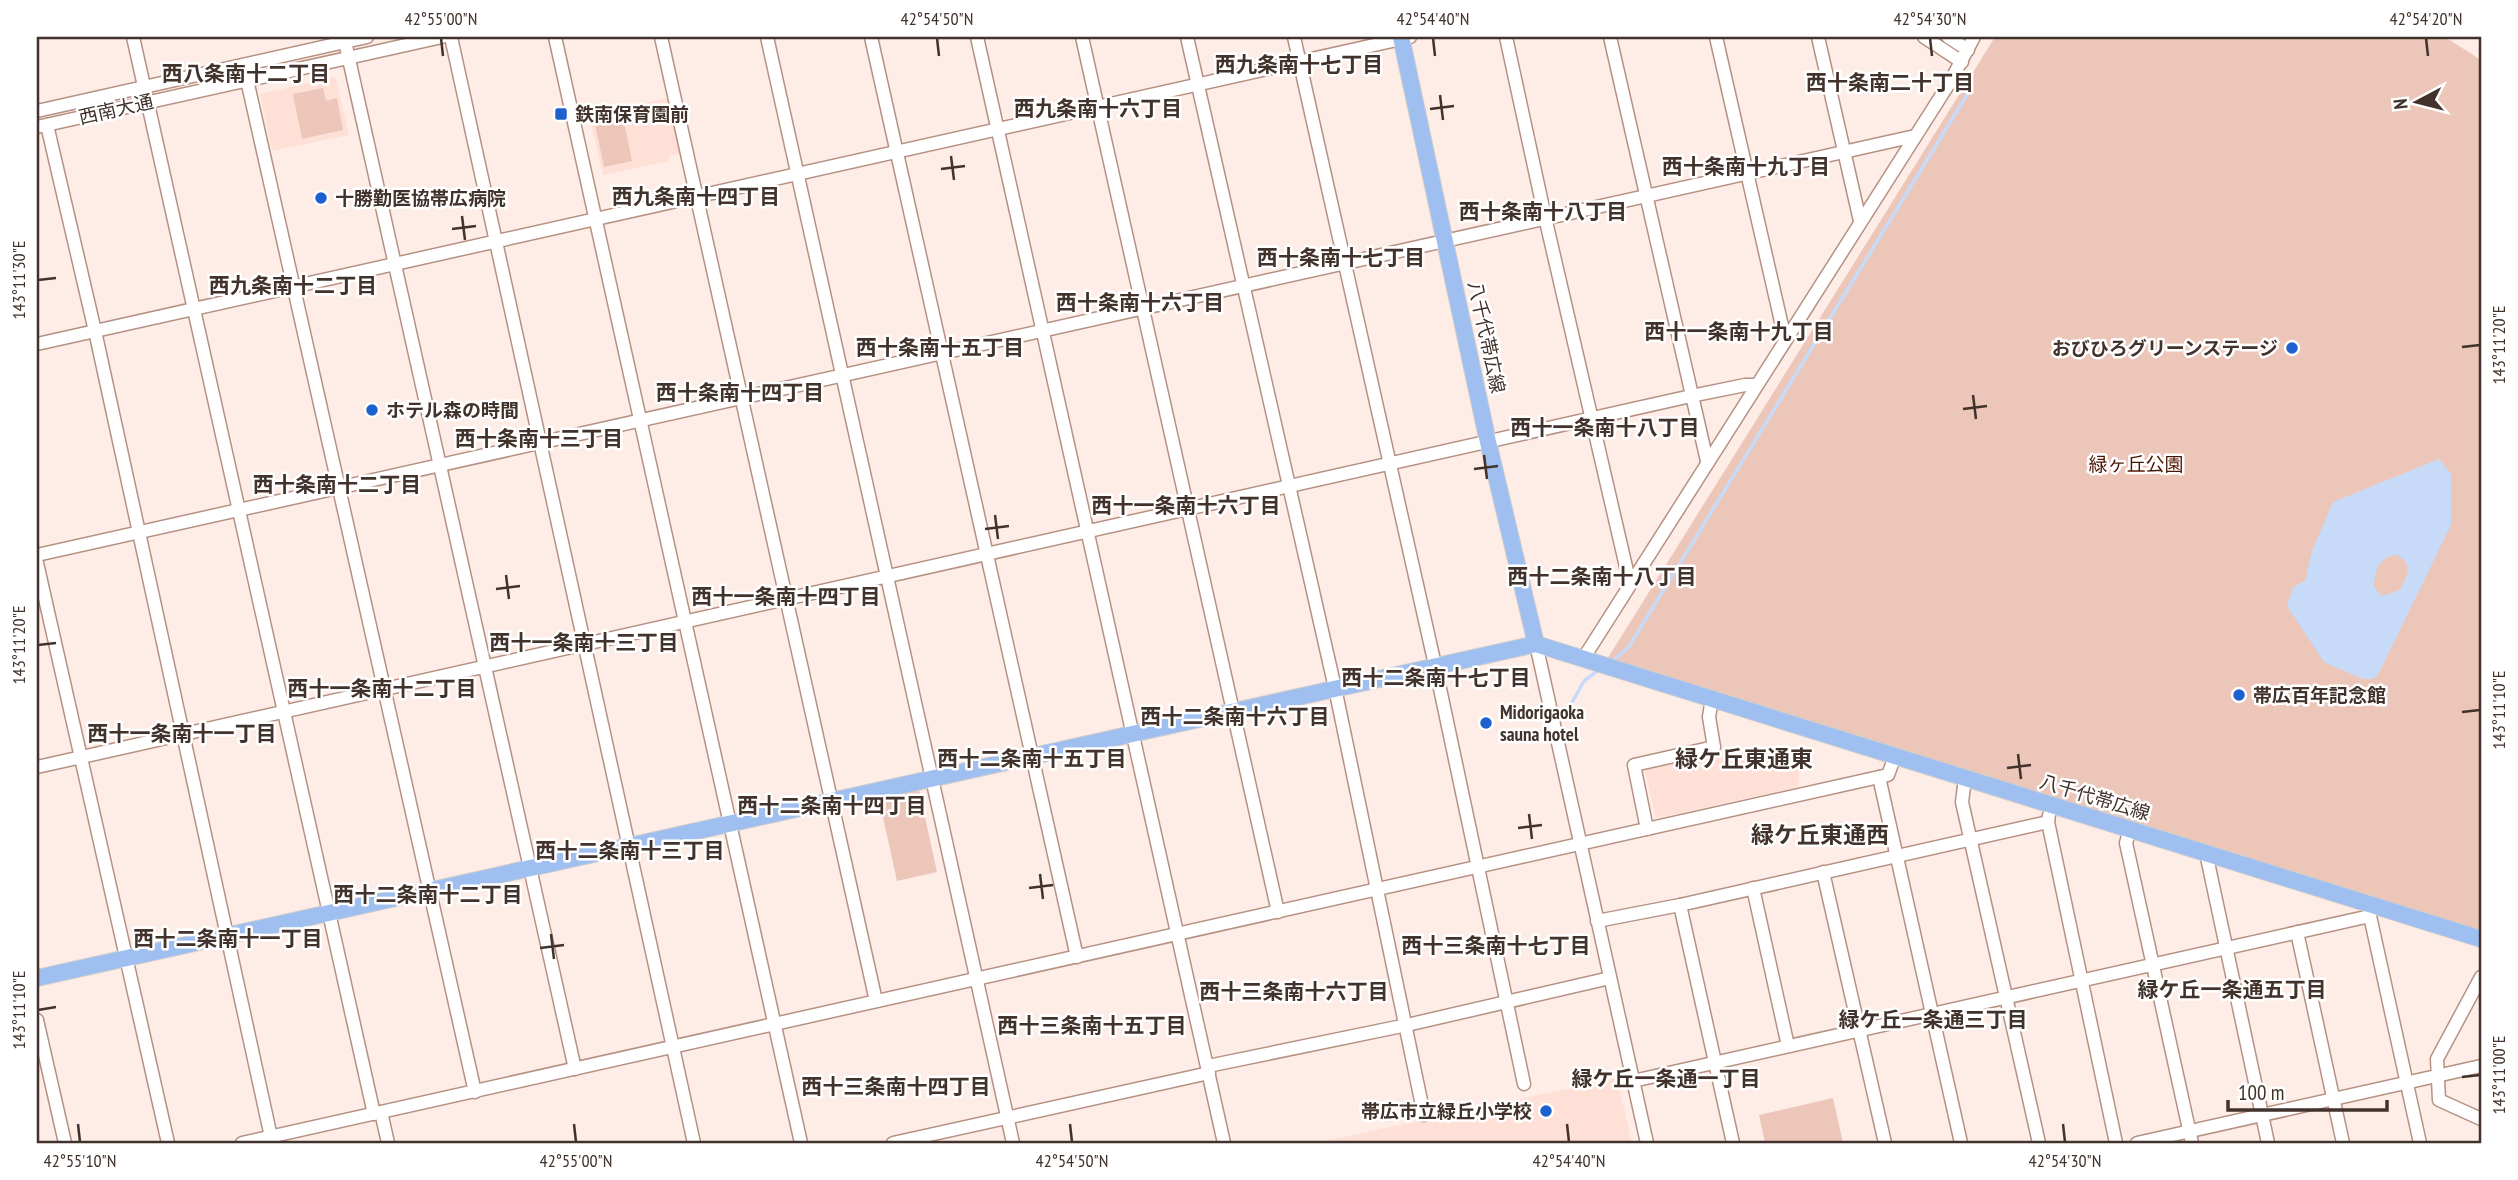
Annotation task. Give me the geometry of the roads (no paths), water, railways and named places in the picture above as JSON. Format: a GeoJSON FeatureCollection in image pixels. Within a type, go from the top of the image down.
{"type":"FeatureCollection","features":[{"type":"Feature","properties":{"kind":"main road","name":"八千代帯広線"},"geometry":{"type":"LineString","coordinates":[[1404,37],[1488,442],[1536,644]]}},
{"type":"Feature","properties":{"kind":"main road","name":"八千代帯広線"},"geometry":{"type":"LineString","coordinates":[[37,978],[1536,644],[2206,853],[2371,910],[2481,939]]}},
{"type":"Feature","properties":{"kind":"street"},"geometry":{"type":"LineString","coordinates":[[133,37],[329,914],[377,1113],[388,1143]]}},
{"type":"Feature","properties":{"kind":"street","name":"西南大通"},"geometry":{"type":"LineString","coordinates":[[37,111],[344,39],[367,37]]}},
{"type":"Feature","properties":{"kind":"street","name":"西南大通"},"geometry":{"type":"LineString","coordinates":[[42,126],[442,37]]}},
{"type":"Feature","properties":{"kind":"street"},"geometry":{"type":"LineString","coordinates":[[451,37],[694,1143]]}},
{"type":"Feature","properties":{"kind":"street"},"geometry":{"type":"LineString","coordinates":[[555,37],[801,1143]]}},
{"type":"Feature","properties":{"kind":"street"},"geometry":{"type":"LineString","coordinates":[[660,37],[876,1001]]}},
{"type":"Feature","properties":{"kind":"street"},"geometry":{"type":"LineString","coordinates":[[766,37],[1013,1143]]}},
{"type":"Feature","properties":{"kind":"street"},"geometry":{"type":"LineString","coordinates":[[871,37],[1077,957]]}},
{"type":"Feature","properties":{"kind":"street"},"geometry":{"type":"LineString","coordinates":[[977,37],[1224,1143]]}},
{"type":"Feature","properties":{"kind":"street"},"geometry":{"type":"LineString","coordinates":[[1082,37],[1278,912]]}},
{"type":"Feature","properties":{"kind":"street"},"geometry":{"type":"LineString","coordinates":[[1187,37],[1335,688],[1424,1115]]}},
{"type":"Feature","properties":{"kind":"street"},"geometry":{"type":"LineString","coordinates":[[1294,37],[1435,666],[1524,1084]]}},
{"type":"Feature","properties":{"kind":"street"},"geometry":{"type":"LineString","coordinates":[[37,344],[1404,37]]}},
{"type":"Feature","properties":{"kind":"street"},"geometry":{"type":"LineString","coordinates":[[1506,37],[1630,584]]}},
{"type":"Feature","properties":{"kind":"street"},"geometry":{"type":"LineString","coordinates":[[1610,37],[1707,461]]}},
{"type":"Feature","properties":{"kind":"street"},"geometry":{"type":"LineString","coordinates":[[1716,37],[1785,339]]}},
{"type":"Feature","properties":{"kind":"street"},"geometry":{"type":"LineString","coordinates":[[1818,37],[1860,221]]}},
{"type":"Feature","properties":{"kind":"street"},"geometry":{"type":"LineString","coordinates":[[1924,37],[1962,62]]}},
{"type":"Feature","properties":{"kind":"street"},"geometry":{"type":"LineString","coordinates":[[1948,37],[1968,50]]}},
{"type":"Feature","properties":{"kind":"street"},"geometry":{"type":"LineString","coordinates":[[1583,659],[1962,62],[1974,37]]}},
{"type":"Feature","properties":{"kind":"street"},"geometry":{"type":"LineString","coordinates":[[344,39],[575,1069]]}},
{"type":"Feature","properties":{"kind":"street"},"geometry":{"type":"LineString","coordinates":[[247,80],[475,1091]]}},
{"type":"Feature","properties":{"kind":"street"},"geometry":{"type":"LineString","coordinates":[[42,126],[95,331],[271,1137]]}},
{"type":"Feature","properties":{"kind":"street"},"geometry":{"type":"LineString","coordinates":[[37,555],[1915,136]]}},
{"type":"Feature","properties":{"kind":"street"},"geometry":{"type":"LineString","coordinates":[[37,767],[1692,396],[1757,385]]}},
{"type":"Feature","properties":{"kind":"street"},"geometry":{"type":"LineString","coordinates":[[37,563],[168,1143]]}},
{"type":"Feature","properties":{"kind":"street"},"geometry":{"type":"LineString","coordinates":[[1536,644],[1647,1143]]}},
{"type":"Feature","properties":{"kind":"street"},"geometry":{"type":"LineString","coordinates":[[1647,829],[1634,765],[1714,747],[1709,718],[1712,698]]}},
{"type":"Feature","properties":{"kind":"street"},"geometry":{"type":"LineString","coordinates":[[242,1143],[1888,775],[1895,756]]}},
{"type":"Feature","properties":{"kind":"street"},"geometry":{"type":"LineString","coordinates":[[1879,777],[1961,1143]]}},
{"type":"Feature","properties":{"kind":"street"},"geometry":{"type":"LineString","coordinates":[[1965,778],[1962,802],[2039,1143]]}},
{"type":"Feature","properties":{"kind":"street"},"geometry":{"type":"LineString","coordinates":[[2052,805],[2048,822],[2116,1143]]}},
{"type":"Feature","properties":{"kind":"street"},"geometry":{"type":"LineString","coordinates":[[1597,921],[1680,905],[2048,822]]}},
{"type":"Feature","properties":{"kind":"street"},"geometry":{"type":"LineString","coordinates":[[2130,829],[2126,843],[2191,1137]]}},
{"type":"Feature","properties":{"kind":"street"},"geometry":{"type":"LineString","coordinates":[[2206,853],[2268,1143]]}},
{"type":"Feature","properties":{"kind":"street"},"geometry":{"type":"LineString","coordinates":[[1823,872],[1885,1143]]}},
{"type":"Feature","properties":{"kind":"street"},"geometry":{"type":"LineString","coordinates":[[1753,888],[1788,1046]]}},
{"type":"Feature","properties":{"kind":"street"},"geometry":{"type":"LineString","coordinates":[[1680,905],[1732,1143]]}},
{"type":"Feature","properties":{"kind":"street"},"geometry":{"type":"LineString","coordinates":[[1633,1081],[2297,932],[2371,910],[2420,1143]]}},
{"type":"Feature","properties":{"kind":"street"},"geometry":{"type":"LineString","coordinates":[[2297,932],[2343,1143]]}},
{"type":"Feature","properties":{"kind":"street"},"geometry":{"type":"LineString","coordinates":[[2481,977],[2437,1059],[2436,1076],[2439,1100],[2481,1119]]}},
{"type":"Feature","properties":{"kind":"street"},"geometry":{"type":"LineString","coordinates":[[893,1143],[1610,978]]}},
{"type":"Feature","properties":{"kind":"street"},"geometry":{"type":"LineString","coordinates":[[37,1020],[65,1143]]}},
{"type":"Feature","properties":{"kind":"street"},"geometry":{"type":"LineString","coordinates":[[2137,1143],[2191,1137],[2262,1116],[2481,1066]]}},
{"type":"Feature","properties":{"kind":"water"},"geometry":{"type":"Polygon","coordinates":[[[2439,459],[2451,474],[2451,525],[2379,673],[2373,679],[2363,679],[2324,662],[2287,606],[2293,587],[2305,581],[2312,551],[2333,502],[2439,459]],[[2398,555],[2392,556],[2379,565],[2374,587],[2382,596],[2400,590],[2408,571],[2403,559],[2398,555]]]}},
{"type":"Feature","properties":{"kind":"waterway"},"geometry":{"type":"LineString","coordinates":[[1612,661],[1628,648],[1968,93]]}},
{"type":"Feature","properties":{"kind":"waterway"},"geometry":{"type":"LineString","coordinates":[[1569,708],[1584,681],[1600,669]]}},
{"type":"Feature","properties":{"kind":"place","name":"鉄南保育園前"},"geometry":{"type":"Point","coordinates":[561,114]}},
{"type":"Feature","properties":{"kind":"place","name":"十勝勤医協帯広病院"},"geometry":{"type":"Point","coordinates":[321,198]}},
{"type":"Feature","properties":{"kind":"place","name":"おびひろグリーンステージ"},"geometry":{"type":"Point","coordinates":[2292,348]}},
{"type":"Feature","properties":{"kind":"place","name":"ホテル森の時間"},"geometry":{"type":"Point","coordinates":[372,410]}},
{"type":"Feature","properties":{"kind":"place","name":"帯広百年記念館"},"geometry":{"type":"Point","coordinates":[2239,695]}},
{"type":"Feature","properties":{"kind":"place","name":"Midorigaoka sauna hotel"},"geometry":{"type":"Point","coordinates":[1486,723]}},
{"type":"Feature","properties":{"kind":"place","name":"帯広市立緑丘小学校"},"geometry":{"type":"Point","coordinates":[1546,1111]}},
{"type":"Feature","properties":{"kind":"district","name":"西九条南十七丁目"},"geometry":{"type":"Point","coordinates":[1299,64]}},
{"type":"Feature","properties":{"kind":"district","name":"西八条南十二丁目"},"geometry":{"type":"Point","coordinates":[246,73]}},
{"type":"Feature","properties":{"kind":"district","name":"西十条南二十丁目"},"geometry":{"type":"Point","coordinates":[1890,82]}},
{"type":"Feature","properties":{"kind":"district","name":"西九条南十六丁目"},"geometry":{"type":"Point","coordinates":[1098,108]}},
{"type":"Feature","properties":{"kind":"district","name":"西十条南十九丁目"},"geometry":{"type":"Point","coordinates":[1746,166]}},
{"type":"Feature","properties":{"kind":"district","name":"西九条南十四丁目"},"geometry":{"type":"Point","coordinates":[696,196]}},
{"type":"Feature","properties":{"kind":"district","name":"西十条南十八丁目"},"geometry":{"type":"Point","coordinates":[1543,211]}},
{"type":"Feature","properties":{"kind":"district","name":"西十条南十七丁目"},"geometry":{"type":"Point","coordinates":[1341,257]}},
{"type":"Feature","properties":{"kind":"district","name":"西九条南十二丁目"},"geometry":{"type":"Point","coordinates":[293,285]}},
{"type":"Feature","properties":{"kind":"district","name":"西十条南十六丁目"},"geometry":{"type":"Point","coordinates":[1140,302]}},
{"type":"Feature","properties":{"kind":"district","name":"西十一条南十九丁目"},"geometry":{"type":"Point","coordinates":[1739,331]}},
{"type":"Feature","properties":{"kind":"district","name":"西十条南十五丁目"},"geometry":{"type":"Point","coordinates":[940,347]}},
{"type":"Feature","properties":{"kind":"district","name":"西十条南十四丁目"},"geometry":{"type":"Point","coordinates":[740,392]}},
{"type":"Feature","properties":{"kind":"district","name":"西十一条南十八丁目"},"geometry":{"type":"Point","coordinates":[1605,427]}},
{"type":"Feature","properties":{"kind":"district","name":"西十条南十三丁目"},"geometry":{"type":"Point","coordinates":[539,438]}},
{"type":"Feature","properties":{"kind":"district","name":"西十条南十二丁目"},"geometry":{"type":"Point","coordinates":[337,484]}},
{"type":"Feature","properties":{"kind":"district","name":"西十一条南十六丁目"},"geometry":{"type":"Point","coordinates":[1186,505]}},
{"type":"Feature","properties":{"kind":"district","name":"西十二条南十八丁目"},"geometry":{"type":"Point","coordinates":[1602,576]}},
{"type":"Feature","properties":{"kind":"district","name":"西十一条南十四丁目"},"geometry":{"type":"Point","coordinates":[786,596]}},
{"type":"Feature","properties":{"kind":"district","name":"西十一条南十三丁目"},"geometry":{"type":"Point","coordinates":[584,642]}},
{"type":"Feature","properties":{"kind":"district","name":"西十二条南十七丁目"},"geometry":{"type":"Point","coordinates":[1436,677]}},
{"type":"Feature","properties":{"kind":"district","name":"西十一条南十二丁目"},"geometry":{"type":"Point","coordinates":[382,688]}},
{"type":"Feature","properties":{"kind":"district","name":"西十二条南十六丁目"},"geometry":{"type":"Point","coordinates":[1235,716]}},
{"type":"Feature","properties":{"kind":"district","name":"西十一条南十一丁目"},"geometry":{"type":"Point","coordinates":[182,733]}},
{"type":"Feature","properties":{"kind":"district","name":"西十二条南十五丁目"},"geometry":{"type":"Point","coordinates":[1032,758]}},
{"type":"Feature","properties":{"kind":"district","name":"緑ケ丘東通東"},"geometry":{"type":"Point","coordinates":[1744,758]}},
{"type":"Feature","properties":{"kind":"district","name":"西十二条南十四丁目"},"geometry":{"type":"Point","coordinates":[832,805]}},
{"type":"Feature","properties":{"kind":"district","name":"緑ケ丘東通西"},"geometry":{"type":"Point","coordinates":[1820,834]}},
{"type":"Feature","properties":{"kind":"district","name":"西十二条南十三丁目"},"geometry":{"type":"Point","coordinates":[630,850]}},
{"type":"Feature","properties":{"kind":"district","name":"西十二条南十二丁目"},"geometry":{"type":"Point","coordinates":[428,894]}},
{"type":"Feature","properties":{"kind":"district","name":"西十二条南十一丁目"},"geometry":{"type":"Point","coordinates":[228,938]}},
{"type":"Feature","properties":{"kind":"district","name":"西十三条南十七丁目"},"geometry":{"type":"Point","coordinates":[1496,945]}},
{"type":"Feature","properties":{"kind":"district","name":"緑ケ丘一条通五丁目"},"geometry":{"type":"Point","coordinates":[2232,989]}},
{"type":"Feature","properties":{"kind":"district","name":"西十三条南十六丁目"},"geometry":{"type":"Point","coordinates":[1294,991]}},
{"type":"Feature","properties":{"kind":"district","name":"緑ケ丘一条通三丁目"},"geometry":{"type":"Point","coordinates":[1933,1019]}},
{"type":"Feature","properties":{"kind":"district","name":"西十三条南十五丁目"},"geometry":{"type":"Point","coordinates":[1092,1025]}},
{"type":"Feature","properties":{"kind":"district","name":"緑ケ丘一条通一丁目"},"geometry":{"type":"Point","coordinates":[1666,1078]}},
{"type":"Feature","properties":{"kind":"district","name":"西十三条南十四丁目"},"geometry":{"type":"Point","coordinates":[896,1086]}},
{"type":"Feature","properties":{"kind":"park label","name":"緑ヶ丘公園"},"geometry":{"type":"Point","coordinates":[2136,464]}}]}
